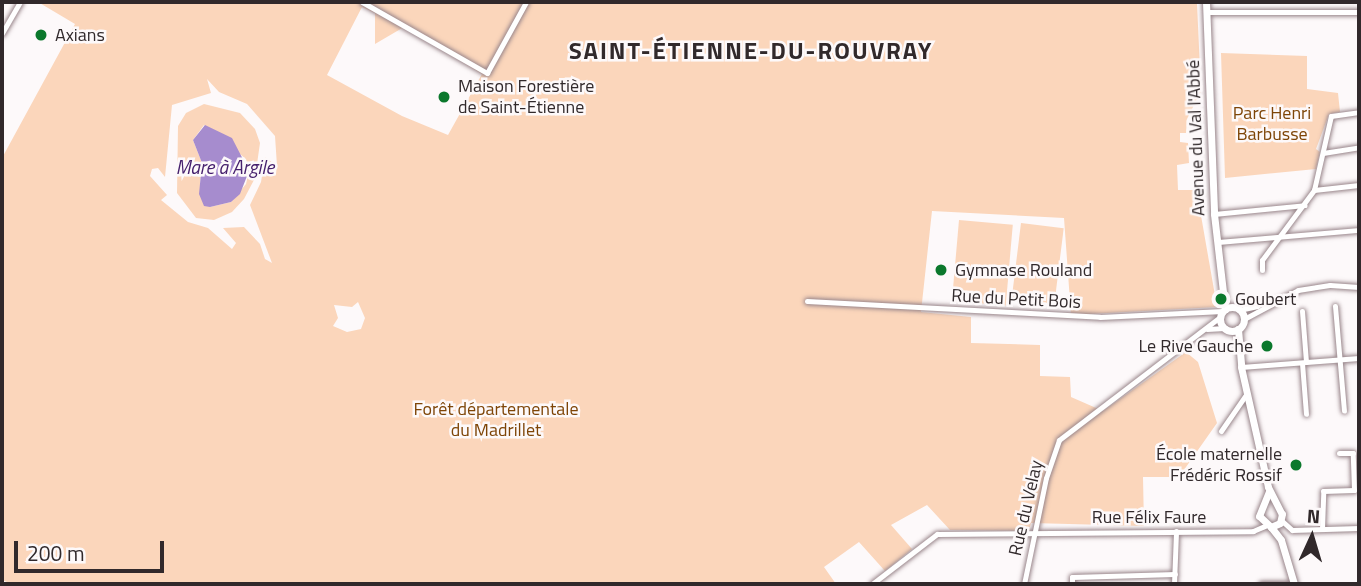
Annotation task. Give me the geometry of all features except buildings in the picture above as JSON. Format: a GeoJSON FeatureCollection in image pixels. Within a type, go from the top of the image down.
{"type":"FeatureCollection","features":[{"type":"Feature","properties":{"kind":"main road","name":"Avenue du Val l'Abbé"},"geometry":{"type":"LineString","coordinates":[[1206,2],[1214,214],[1222,273],[1223,313],[1227,329]]}},
{"type":"Feature","properties":{"kind":"main road","name":"Avenue du Val l'Abbé"},"geometry":{"type":"LineString","coordinates":[[1222,273],[1244,319]]}},
{"type":"Feature","properties":{"kind":"main road"},"geometry":{"type":"LineString","coordinates":[[1223,313],[1237,309]]}},
{"type":"Feature","properties":{"kind":"main road"},"geometry":{"type":"LineString","coordinates":[[1244,319],[1238,329],[1237,345],[1241,367],[1269,491],[1281,522],[1279,537],[1294,584]]}},
{"type":"Feature","properties":{"kind":"main road"},"geometry":{"type":"LineString","coordinates":[[1227,329],[1238,329]]}},
{"type":"Feature","properties":{"kind":"main road"},"geometry":{"type":"LineString","coordinates":[[1227,329],[1237,345]]}},
{"type":"Feature","properties":{"kind":"main road"},"geometry":{"type":"LineString","coordinates":[[1269,491],[1266,505],[1260,512],[1266,525],[1279,537]]}},
{"type":"Feature","properties":{"kind":"main road"},"geometry":{"type":"LineString","coordinates":[[1266,505],[1276,505]]}},
{"type":"Feature","properties":{"kind":"main road"},"geometry":{"type":"LineString","coordinates":[[1266,525],[1281,522]]}},
{"type":"Feature","properties":{"kind":"street"},"geometry":{"type":"LineString","coordinates":[[2,33],[20,2]]}},
{"type":"Feature","properties":{"kind":"street"},"geometry":{"type":"LineString","coordinates":[[362,2],[486,73],[526,2]]}},
{"type":"Feature","properties":{"kind":"street"},"geometry":{"type":"LineString","coordinates":[[1207,12],[1359,12]]}},
{"type":"Feature","properties":{"kind":"street"},"geometry":{"type":"LineString","coordinates":[[1262,270],[1262,260],[1306,205],[1314,190],[1331,116],[1359,112]]}},
{"type":"Feature","properties":{"kind":"street"},"geometry":{"type":"LineString","coordinates":[[1323,153],[1359,147]]}},
{"type":"Feature","properties":{"kind":"street"},"geometry":{"type":"LineString","coordinates":[[1314,190],[1359,185]]}},
{"type":"Feature","properties":{"kind":"street"},"geometry":{"type":"LineString","coordinates":[[1214,214],[1306,205]]}},
{"type":"Feature","properties":{"kind":"street"},"geometry":{"type":"LineString","coordinates":[[1218,242],[1359,230]]}},
{"type":"Feature","properties":{"kind":"street"},"geometry":{"type":"LineString","coordinates":[[1237,309],[1261,306],[1316,286],[1359,287]]}},
{"type":"Feature","properties":{"kind":"street","name":"Rue du Petit Bois"},"geometry":{"type":"LineString","coordinates":[[807,301],[1100,317],[1223,313]]}},
{"type":"Feature","properties":{"kind":"street"},"geometry":{"type":"LineString","coordinates":[[1244,319],[1261,306]]}},
{"type":"Feature","properties":{"kind":"street"},"geometry":{"type":"LineString","coordinates":[[1335,306],[1344,411]]}},
{"type":"Feature","properties":{"kind":"street"},"geometry":{"type":"LineString","coordinates":[[1302,311],[1306,414]]}},
{"type":"Feature","properties":{"kind":"street"},"geometry":{"type":"LineString","coordinates":[[1207,329],[1223,313]]}},
{"type":"Feature","properties":{"kind":"street"},"geometry":{"type":"LineString","coordinates":[[1207,329],[1227,329]]}},
{"type":"Feature","properties":{"kind":"street","name":"Rue du Velay"},"geometry":{"type":"LineString","coordinates":[[1024,584],[1033,532],[1059,440],[1207,329]]}},
{"type":"Feature","properties":{"kind":"street"},"geometry":{"type":"LineString","coordinates":[[1241,367],[1359,358]]}},
{"type":"Feature","properties":{"kind":"street"},"geometry":{"type":"LineString","coordinates":[[1221,431],[1247,393]]}},
{"type":"Feature","properties":{"kind":"street"},"geometry":{"type":"LineString","coordinates":[[1322,529],[1323,491],[1354,490],[1353,453],[1339,453]]}},
{"type":"Feature","properties":{"kind":"street"},"geometry":{"type":"LineString","coordinates":[[1281,522],[1292,530],[1359,528]]}},
{"type":"Feature","properties":{"kind":"street","name":"Rue Félix Faure"},"geometry":{"type":"LineString","coordinates":[[872,584],[937,534],[1251,530],[1266,525]]}},
{"type":"Feature","properties":{"kind":"street"},"geometry":{"type":"LineString","coordinates":[[1174,584],[1175,531]]}},
{"type":"Feature","properties":{"kind":"street"},"geometry":{"type":"LineString","coordinates":[[1072,584],[1072,577],[1175,574]]}},
{"type":"Feature","properties":{"kind":"street"},"geometry":{"type":"LineString","coordinates":[[1261,584],[1294,584]]}},
{"type":"Feature","properties":{"kind":"green space","name":"Forêt départementale du Madrillet"},"geometry":{"type":"Polygon","coordinates":[[[38,2],[1197,4],[1201,91],[1187,119],[1186,133],[1180,133],[1180,142],[1188,143],[1189,163],[1177,165],[1178,190],[1194,190],[1199,204],[1217,307],[1071,315],[1064,218],[932,211],[921,312],[971,317],[971,343],[1040,345],[1040,376],[1070,377],[1071,397],[1103,411],[1186,352],[1198,362],[1217,423],[1179,477],[1143,477],[1144,526],[1031,523],[1029,531],[950,530],[927,505],[891,525],[912,549],[885,571],[859,542],[824,567],[836,584],[12,584],[2,580],[2,158],[75,24],[38,2]],[[362,7],[327,75],[402,116],[448,135],[482,74],[404,27],[375,44],[375,13],[362,7]],[[207,79],[211,93],[172,105],[165,177],[158,168],[152,169],[150,176],[167,195],[161,200],[188,222],[208,228],[232,249],[236,243],[223,228],[244,227],[260,244],[265,259],[272,263],[250,205],[261,182],[265,157],[277,166],[275,136],[247,104],[219,92],[207,79]],[[358,302],[352,307],[334,305],[338,318],[333,326],[347,332],[361,329],[365,318],[358,302]]]}},
{"type":"Feature","properties":{"kind":"green space","name":"Parc Henri Barbusse"},"geometry":{"type":"Polygon","coordinates":[[[1221,53],[1307,56],[1307,89],[1338,93],[1340,112],[1329,114],[1316,149],[1320,152],[1316,169],[1225,178],[1221,53]]]}},
{"type":"Feature","properties":{"kind":"green space"},"geometry":{"type":"Polygon","coordinates":[[[204,104],[240,113],[255,129],[260,143],[255,178],[244,199],[232,212],[214,220],[196,218],[177,193],[178,126],[186,113],[204,104]],[[204,125],[193,140],[202,163],[200,184],[210,207],[231,202],[246,184],[249,171],[246,159],[204,125]]]}},
{"type":"Feature","properties":{"kind":"green space"},"geometry":{"type":"Polygon","coordinates":[[[959,220],[1013,225],[1006,305],[952,301],[959,220]]]}},
{"type":"Feature","properties":{"kind":"green space"},"geometry":{"type":"Polygon","coordinates":[[[1021,223],[1064,228],[1054,304],[1012,298],[1021,223]]]}},
{"type":"Feature","properties":{"kind":"water","name":"Mare à Argile"},"geometry":{"type":"Polygon","coordinates":[[[205,125],[232,138],[249,171],[240,194],[231,202],[210,207],[204,206],[199,194],[202,163],[193,140],[205,125]]]}},
{"type":"Feature","properties":{"kind":"place","name":"Axians"},"geometry":{"type":"Point","coordinates":[41,35]}},
{"type":"Feature","properties":{"kind":"place","name":"Maison Forestière de Saint-Étienne"},"geometry":{"type":"Point","coordinates":[444,97]}},
{"type":"Feature","properties":{"kind":"place","name":"Gymnase Rouland"},"geometry":{"type":"Point","coordinates":[941,270]}},
{"type":"Feature","properties":{"kind":"place","name":"Goubert"},"geometry":{"type":"Point","coordinates":[1221,299]}},
{"type":"Feature","properties":{"kind":"place","name":"Le Rive Gauche"},"geometry":{"type":"Point","coordinates":[1267,346]}},
{"type":"Feature","properties":{"kind":"place","name":"École maternelle Frédéric Rossif"},"geometry":{"type":"Point","coordinates":[1296,465]}},
{"type":"Feature","properties":{"kind":"district","name":"SAINT-ÉTIENNE-DU-ROUVRAY"},"geometry":{"type":"Point","coordinates":[751,51]}}]}
